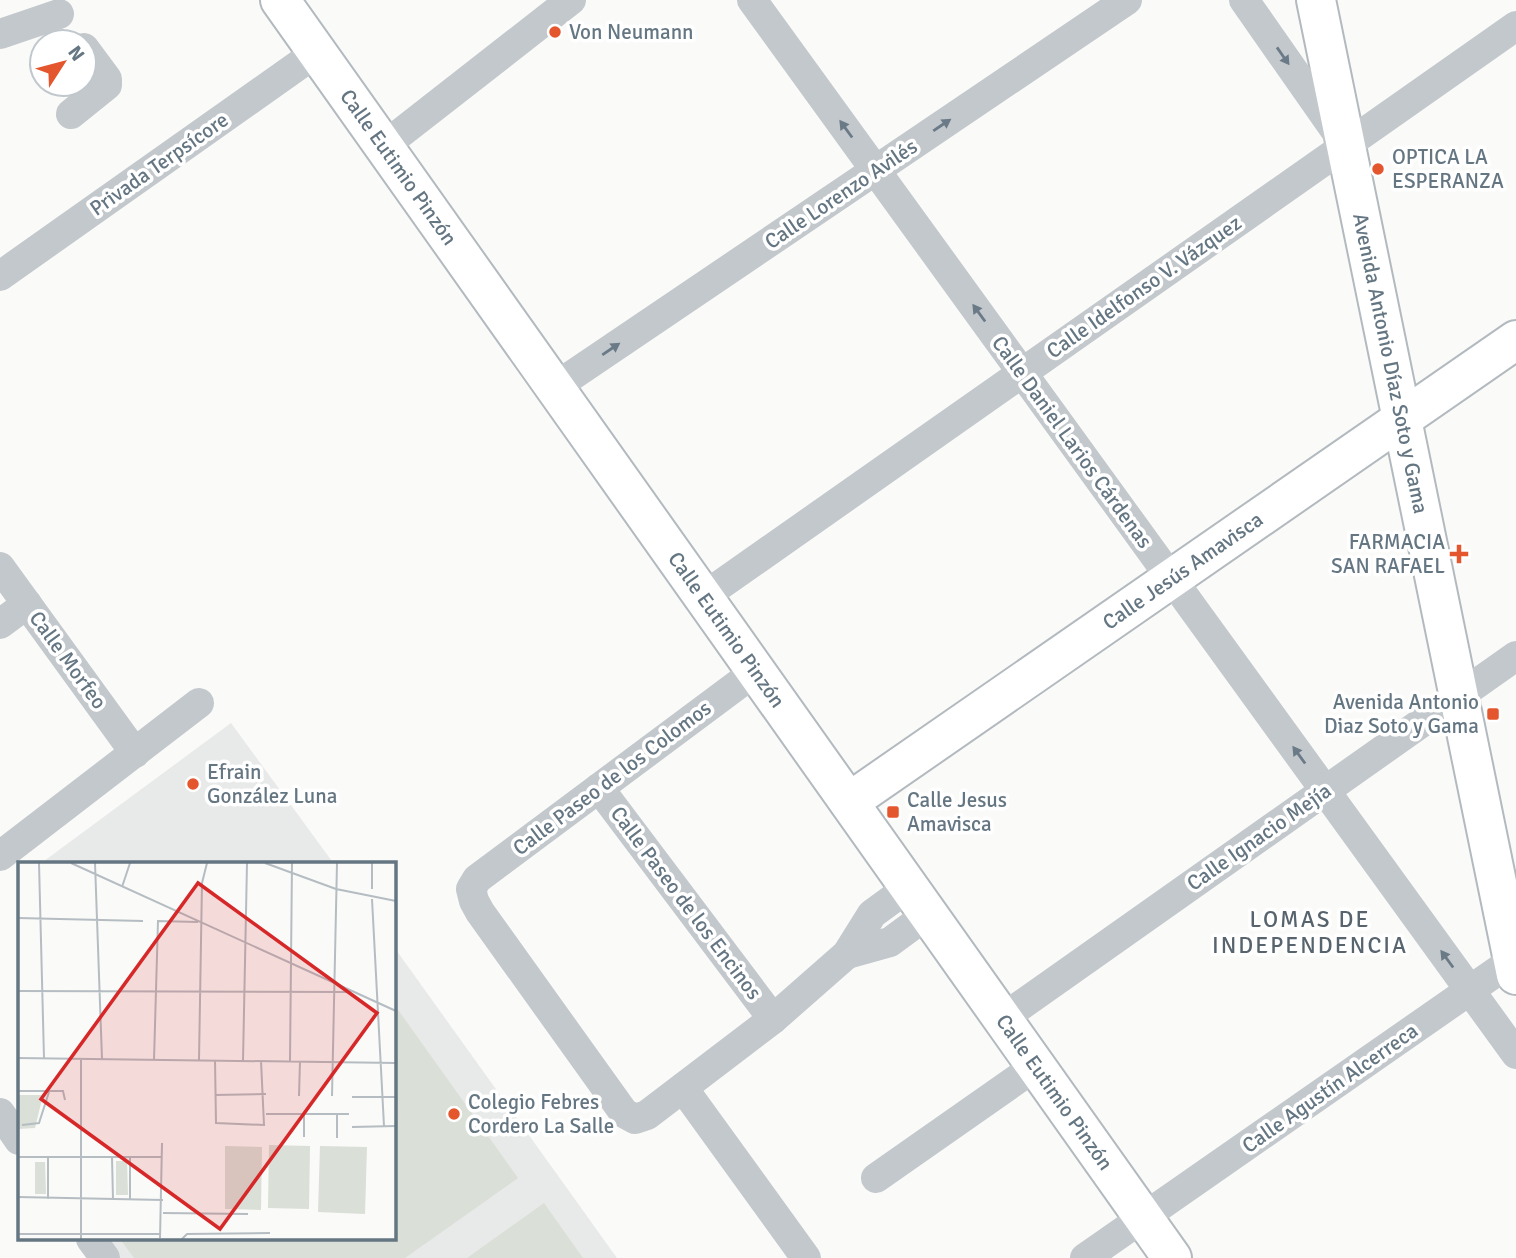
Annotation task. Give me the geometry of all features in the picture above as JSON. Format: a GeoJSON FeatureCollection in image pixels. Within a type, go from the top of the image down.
{"type":"FeatureCollection","features":[{"type":"Feature","properties":{"kind":"street","name":"Calle Eutimio Pinzón"},"geometry":{"type":"LineString","coordinates":[[280,0],[1172,1258]]}},
{"type":"Feature","properties":{"kind":"street"},"geometry":{"type":"LineString","coordinates":[[384,146],[571,0]]}},
{"type":"Feature","properties":{"kind":"street","name":"Calle Daniel Larios Cárdenas"},"geometry":{"type":"LineString","coordinates":[[752,0],[1516,1054]]}},
{"type":"Feature","properties":{"kind":"street","name":"Calle Lorenzo Avilés"},"geometry":{"type":"LineString","coordinates":[[555,387],[1127,0]]}},
{"type":"Feature","properties":{"kind":"street"},"geometry":{"type":"LineString","coordinates":[[1244,0],[1346,146]]}},
{"type":"Feature","properties":{"kind":"street","name":"Avenida Antonio Díaz Soto y Gama"},"geometry":{"type":"LineString","coordinates":[[1316,0],[1515,965]]}},
{"type":"Feature","properties":{"kind":"street"},"geometry":{"type":"LineString","coordinates":[[0,34],[54,7],[70,28]]}},
{"type":"Feature","properties":{"kind":"street","name":"Calle Idelfonso V. Vázquez"},"geometry":{"type":"LineString","coordinates":[[703,597],[1516,26]]}},
{"type":"Feature","properties":{"kind":"street","name":"Privada Terpsícore"},"geometry":{"type":"LineString","coordinates":[[0,276],[317,52]]}},
{"type":"Feature","properties":{"kind":"street"},"geometry":{"type":"LineString","coordinates":[[98,67],[107,79],[107,85],[98,92]]}},
{"type":"Feature","properties":{"kind":"street"},"geometry":{"type":"LineString","coordinates":[[71,114],[91,98]]}},
{"type":"Feature","properties":{"kind":"street","name":"Calle Jesús Amavisca"},"geometry":{"type":"LineString","coordinates":[[849,802],[1516,340]]}},
{"type":"Feature","properties":{"kind":"street","name":"Calle Morfeo"},"geometry":{"type":"LineString","coordinates":[[0,567],[135,753]]}},
{"type":"Feature","properties":{"kind":"street"},"geometry":{"type":"LineString","coordinates":[[0,624],[27,604]]}},
{"type":"Feature","properties":{"kind":"street","name":"Calle Ignacio Mejía"},"geometry":{"type":"LineString","coordinates":[[1003,1018],[1516,656]]}},
{"type":"Feature","properties":{"kind":"street","name":"Calle Paseo de los Colomos"},"geometry":{"type":"LineString","coordinates":[[683,1088],[647,1115],[635,1119],[624,1113],[480,912],[471,889],[478,879],[756,671]]}},
{"type":"Feature","properties":{"kind":"street"},"geometry":{"type":"LineString","coordinates":[[0,856],[199,703]]}},
{"type":"Feature","properties":{"kind":"street","name":"Calle Paseo de los Encinos"},"geometry":{"type":"LineString","coordinates":[[599,788],[773,1019]]}},
{"type":"Feature","properties":{"kind":"street"},"geometry":{"type":"LineString","coordinates":[[806,1258],[683,1088],[773,1019],[848,954],[872,914],[919,900]]}},
{"type":"Feature","properties":{"kind":"street","name":"Calle Agustín Alcerreca"},"geometry":{"type":"LineString","coordinates":[[1085,1258],[1470,991],[1515,965]]}},
{"type":"Feature","properties":{"kind":"street"},"geometry":{"type":"LineString","coordinates":[[876,1178],[1036,1066]]}},
{"type":"Feature","properties":{"kind":"street"},"geometry":{"type":"LineString","coordinates":[[0,1113],[18,1139]]}},
{"type":"Feature","properties":{"kind":"street"},"geometry":{"type":"LineString","coordinates":[[92,1240],[105,1258]]}},
{"type":"Feature","properties":{"kind":"shaded area"},"geometry":{"type":"Polygon","coordinates":[[[231,723],[333,862],[43,862],[231,723]]]}},
{"type":"Feature","properties":{"kind":"shaded area","name":"Colegio Febres Cordero La Salle"},"geometry":{"type":"Polygon","coordinates":[[[396,950],[617,1258],[94,1258],[81,1240],[396,1240],[396,950]]]}},
{"type":"Feature","properties":{"kind":"shaded area"},"geometry":{"type":"Polygon","coordinates":[[[396,1007],[518,1178],[405,1258],[134,1258],[121,1240],[396,1240],[396,1007]]]}},
{"type":"Feature","properties":{"kind":"shaded area"},"geometry":{"type":"Polygon","coordinates":[[[544,1203],[583,1258],[467,1258],[544,1203]]]}},
{"type":"Feature","properties":{"kind":"place","name":"Von Neumann"},"geometry":{"type":"Point","coordinates":[555,32]}},
{"type":"Feature","properties":{"kind":"place","name":"OPTICA LA ESPERANZA"},"geometry":{"type":"Point","coordinates":[1378,169]}},
{"type":"Feature","properties":{"kind":"place","name":"FARMACIA SAN RAFAEL"},"geometry":{"type":"Point","coordinates":[1459,554]}},
{"type":"Feature","properties":{"kind":"place","name":"Avenida Antonio Diaz Soto y Gama"},"geometry":{"type":"Point","coordinates":[1493,714]}},
{"type":"Feature","properties":{"kind":"place","name":"Efrain González Luna"},"geometry":{"type":"Point","coordinates":[193,784]}},
{"type":"Feature","properties":{"kind":"place","name":"Calle Jesus Amavisca"},"geometry":{"type":"Point","coordinates":[893,812]}},
{"type":"Feature","properties":{"kind":"place","name":"Colegio Febres Cordero La Salle"},"geometry":{"type":"Point","coordinates":[454,1114]}},
{"type":"Feature","properties":{"kind":"district","name":"LOMAS DE INDEPENDENCIA"},"geometry":{"type":"Point","coordinates":[1310,932]}}]}
